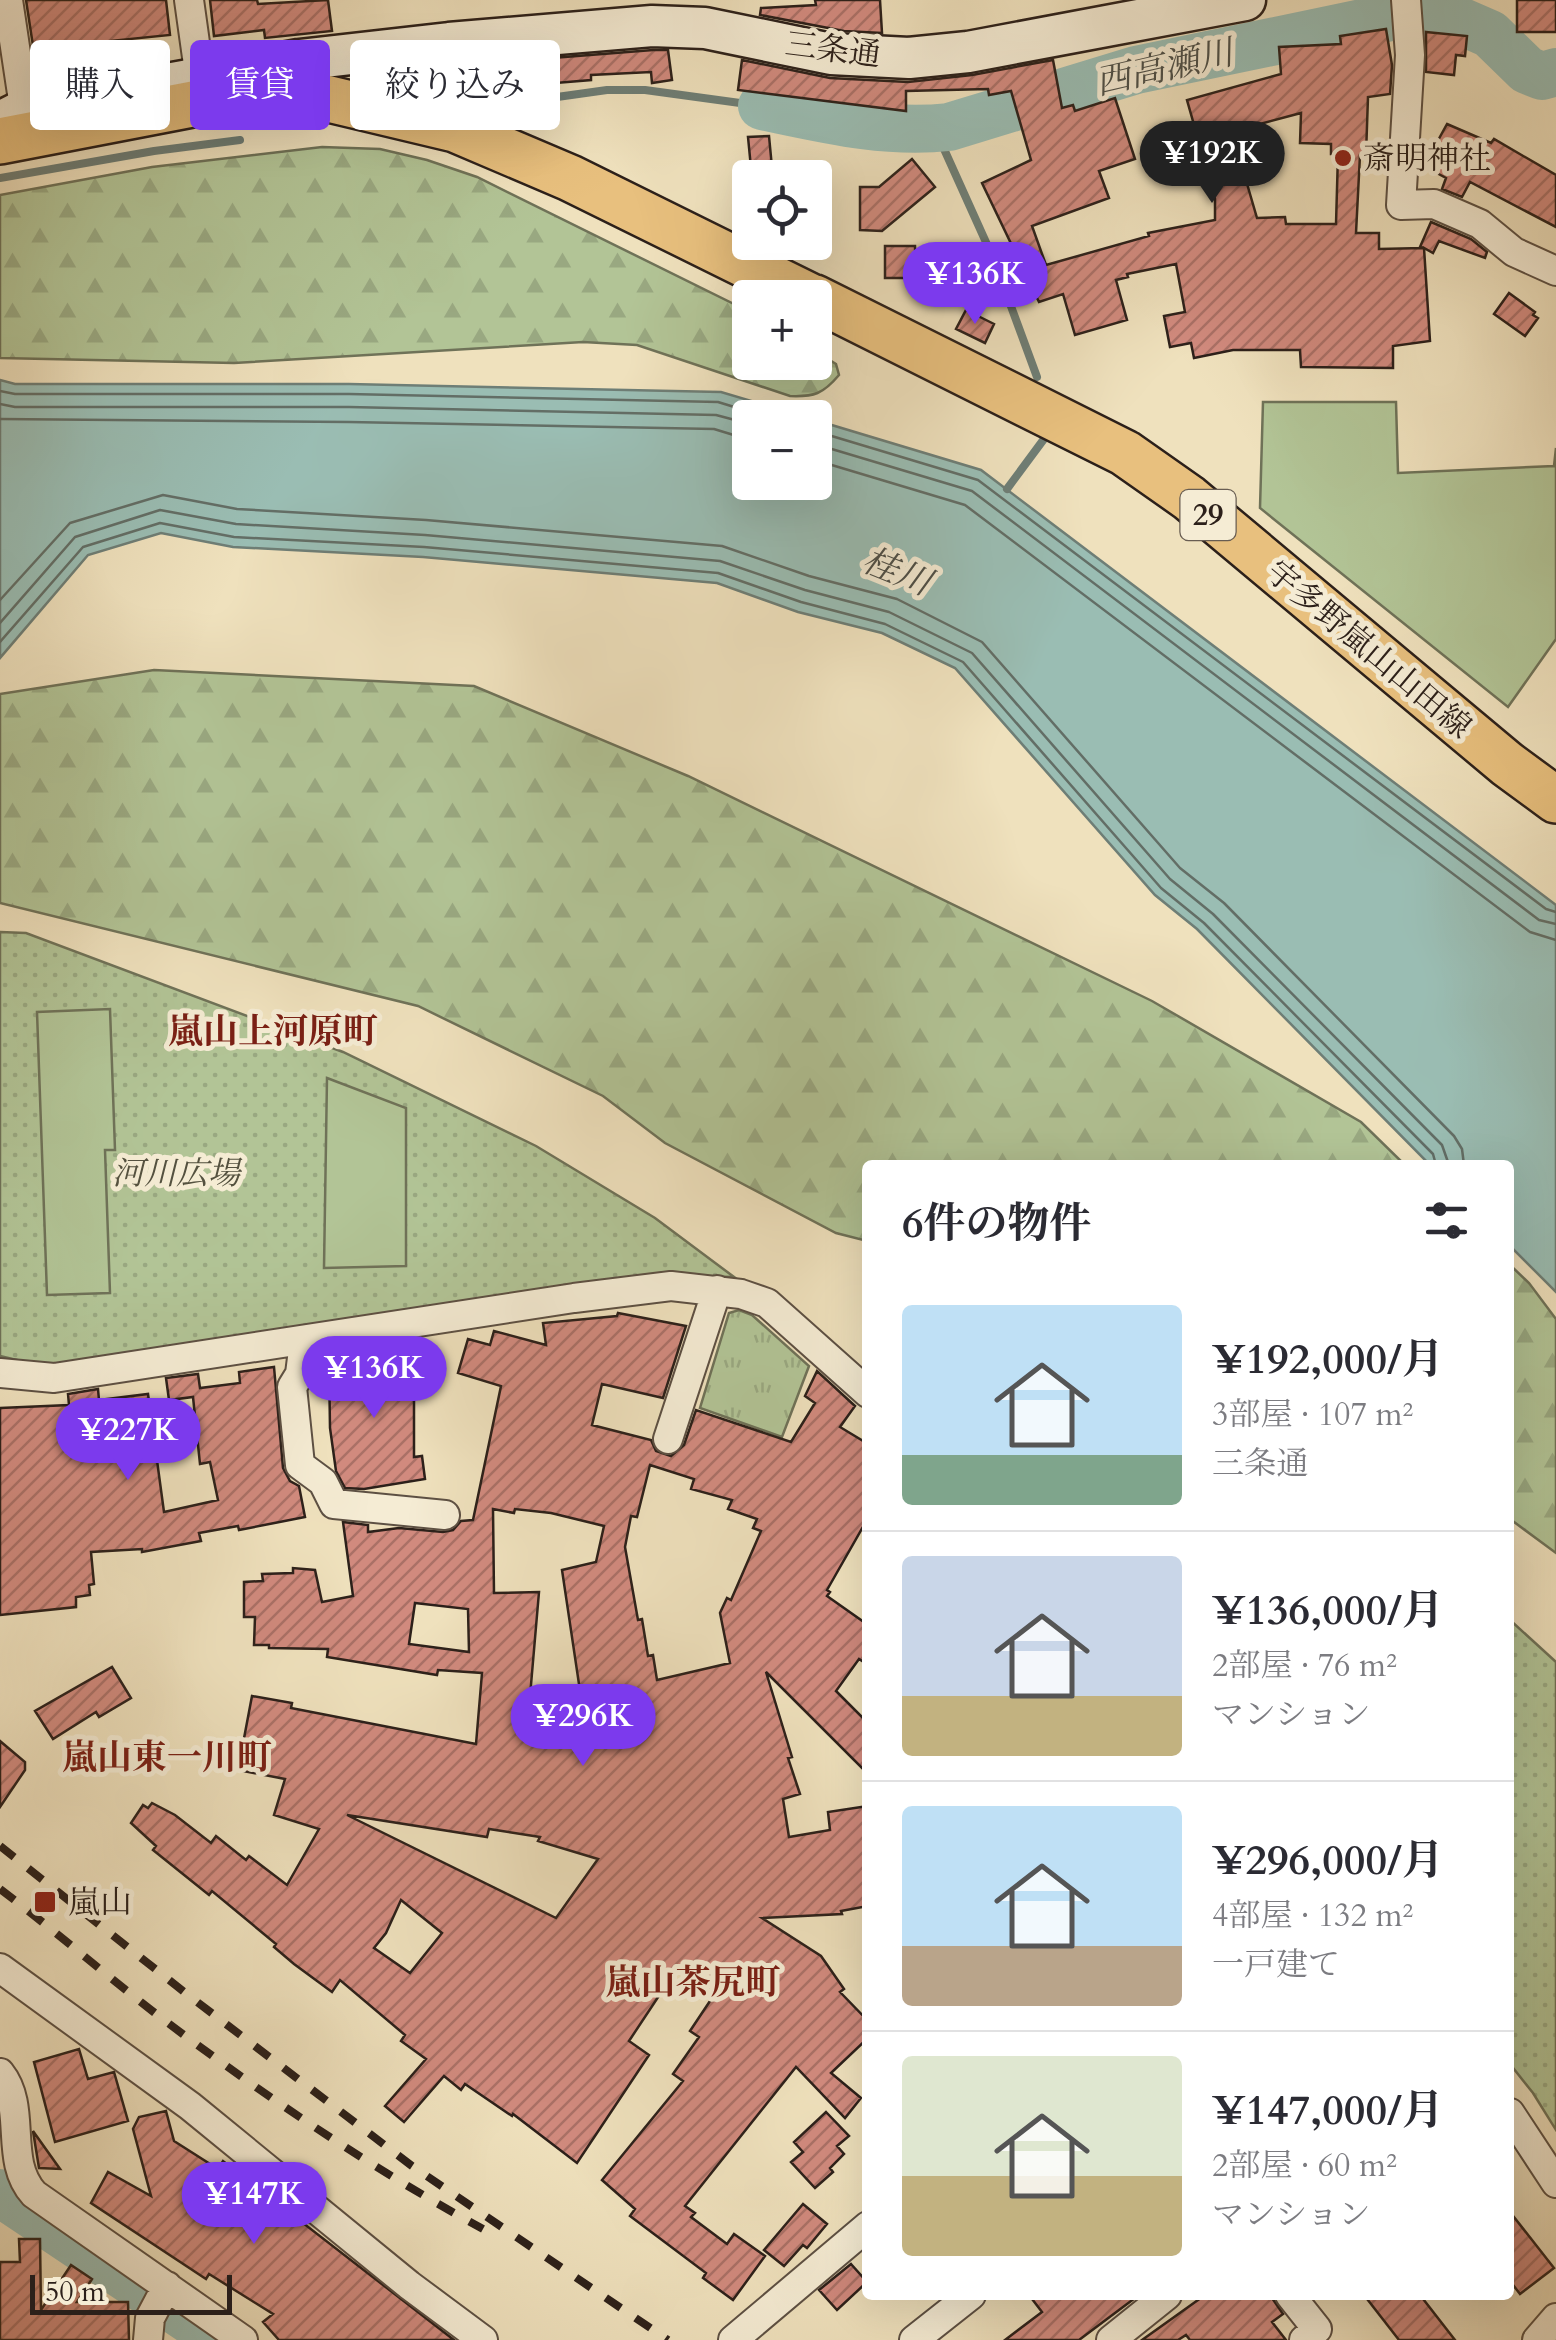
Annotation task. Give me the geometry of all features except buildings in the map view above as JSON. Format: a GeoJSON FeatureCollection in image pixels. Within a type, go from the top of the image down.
{"type":"FeatureCollection","features":[{"type":"Feature","properties":{"kind":"main road","name":"三条通"},"geometry":{"type":"LineString","coordinates":[[485,40],[652,26],[705,28],[831,54],[909,58],[968,52],[1245,0]]}},
{"type":"Feature","properties":{"kind":"main road","name":"宇多野嵐山山田線"},"geometry":{"type":"LineString","coordinates":[[13,127],[190,92]]}},
{"type":"Feature","properties":{"kind":"main road","name":"宇多野嵐山山田線"},"geometry":{"type":"LineString","coordinates":[[457,130],[570,178],[777,280]]}},
{"type":"Feature","properties":{"kind":"main road","name":"宇多野嵐山山田線"},"geometry":{"type":"LineString","coordinates":[[832,307],[1125,453],[1188,498],[1507,764],[1556,800]]}},
{"type":"Feature","properties":{"kind":"street"},"geometry":{"type":"LineString","coordinates":[[8,0],[13,127]]}},
{"type":"Feature","properties":{"kind":"street"},"geometry":{"type":"LineString","coordinates":[[189,0],[194,40]]}},
{"type":"Feature","properties":{"kind":"street"},"geometry":{"type":"LineString","coordinates":[[1407,13],[1410,56],[1402,206],[1434,204],[1480,224],[1514,252],[1556,271]]}},
{"type":"Feature","properties":{"kind":"street"},"geometry":{"type":"LineString","coordinates":[[0,1374],[54,1378],[670,1286],[717,1290],[767,1303],[862,1389]]}},
{"type":"Feature","properties":{"kind":"street"},"geometry":{"type":"LineString","coordinates":[[668,1440],[717,1290]]}},
{"type":"Feature","properties":{"kind":"street"},"geometry":{"type":"LineString","coordinates":[[304,1342],[300,1374],[292,1387],[300,1465],[323,1482],[334,1504],[445,1516]]}},
{"type":"Feature","properties":{"kind":"street"},"geometry":{"type":"LineString","coordinates":[[0,1968],[190,2106],[409,2285],[483,2340]]}},
{"type":"Feature","properties":{"kind":"street"},"geometry":{"type":"LineString","coordinates":[[0,2073],[12,2094],[19,2172],[26,2185],[85,2232],[157,2309],[243,2340]]}},
{"type":"Feature","properties":{"kind":"street"},"geometry":{"type":"LineString","coordinates":[[1514,2118],[1556,2183]]}},
{"type":"Feature","properties":{"kind":"street"},"geometry":{"type":"LineString","coordinates":[[749,2335],[862,2231]]}},
{"type":"Feature","properties":{"kind":"street"},"geometry":{"type":"LineString","coordinates":[[914,2340],[966,2300]]}},
{"type":"Feature","properties":{"kind":"street"},"geometry":{"type":"LineString","coordinates":[[1111,2340],[1161,2300]]}},
{"type":"Feature","properties":{"kind":"street"},"geometry":{"type":"LineString","coordinates":[[1294,2300],[1318,2330],[1304,2340]]}},
{"type":"Feature","properties":{"kind":"street"},"geometry":{"type":"LineString","coordinates":[[1537,2340],[1556,2318]]}},
{"type":"Feature","properties":{"kind":"green space"},"geometry":{"type":"Polygon","coordinates":[[[322,147],[380,149],[477,177],[732,303],[732,377],[637,345],[583,342],[234,363],[0,358],[0,195],[152,167],[322,147]]]}},
{"type":"Feature","properties":{"kind":"green space"},"geometry":{"type":"Polygon","coordinates":[[[832,362],[836,364],[839,375],[818,393],[790,396],[742,380],[832,380],[832,362]]]}},
{"type":"Feature","properties":{"kind":"green space"},"geometry":{"type":"Polygon","coordinates":[[[1263,402],[1396,402],[1398,473],[1554,466],[1556,448],[1556,639],[1508,707],[1260,508],[1263,402]]]}},
{"type":"Feature","properties":{"kind":"green space"},"geometry":{"type":"Polygon","coordinates":[[[154,670],[474,686],[688,776],[1152,1001],[1361,1122],[1400,1160],[862,1160],[862,1240],[836,1233],[665,1143],[603,1096],[418,1006],[0,903],[0,694],[154,670]]]}},
{"type":"Feature","properties":{"kind":"green space","name":"河川広場"},"geometry":{"type":"Polygon","coordinates":[[[0,932],[26,933],[343,1052],[536,1146],[655,1218],[734,1277],[685,1276],[116,1359],[42,1366],[0,1356],[0,932]]]}},
{"type":"Feature","properties":{"kind":"green space"},"geometry":{"type":"Polygon","coordinates":[[[110,1009],[115,1150],[105,1150],[110,1293],[47,1295],[37,1012],[110,1009]]]}},
{"type":"Feature","properties":{"kind":"green space"},"geometry":{"type":"Polygon","coordinates":[[[327,1078],[406,1108],[406,1266],[324,1268],[327,1078]]]}},
{"type":"Feature","properties":{"kind":"green space"},"geometry":{"type":"Polygon","coordinates":[[[1514,1269],[1556,1319],[1556,1553],[1514,1522],[1514,1269]]]}},
{"type":"Feature","properties":{"kind":"green space"},"geometry":{"type":"Polygon","coordinates":[[[739,1310],[752,1315],[809,1366],[782,1437],[700,1408],[729,1313],[739,1310]]]}},
{"type":"Feature","properties":{"kind":"green space"},"geometry":{"type":"Polygon","coordinates":[[[1514,1624],[1556,1662],[1556,2130],[1514,2069],[1514,1624]]]}},
{"type":"Feature","properties":{"kind":"water","name":"桂川"},"geometry":{"type":"Polygon","coordinates":[[[0,380],[15,384],[349,384],[721,392],[748,400],[732,400],[732,500],[832,500],[832,425],[981,470],[1556,905],[1556,1292],[1514,1250],[1514,1160],[1425,1160],[1197,929],[1155,895],[955,668],[882,633],[798,612],[717,583],[423,557],[233,547],[161,533],[88,555],[0,658],[0,380]]]}},
{"type":"Feature","properties":{"kind":"waterway","name":"西高瀬川"},"geometry":{"type":"LineString","coordinates":[[762,106],[878,127],[949,127],[1136,70],[1391,17],[1444,14],[1490,34],[1527,70],[1542,76],[1556,72]]}},
{"type":"Feature","properties":{"kind":"waterway","name":"西高瀬川"},"geometry":{"type":"LineString","coordinates":[[560,97],[645,90],[762,106]]}},
{"type":"Feature","properties":{"kind":"waterway","name":"西高瀬川"},"geometry":{"type":"LineString","coordinates":[[935,129],[994,260],[1037,377]]}},
{"type":"Feature","properties":{"kind":"waterway","name":"西高瀬川"},"geometry":{"type":"LineString","coordinates":[[0,178],[240,140]]}},
{"type":"Feature","properties":{"kind":"waterway","name":"西高瀬川"},"geometry":{"type":"LineString","coordinates":[[1007,489],[1044,439]]}},
{"type":"Feature","properties":{"kind":"waterway"},"geometry":{"type":"LineString","coordinates":[[0,2193],[220,2340]]}},
{"type":"Feature","properties":{"kind":"railway"},"geometry":{"type":"LineString","coordinates":[[0,1846],[412,2166],[668,2340]]}},
{"type":"Feature","properties":{"kind":"railway"},"geometry":{"type":"LineString","coordinates":[[0,1889],[244,2079],[322,2132],[483,2229]]}},
{"type":"Feature","properties":{"kind":"place","name":"斎明神社"},"geometry":{"type":"Point","coordinates":[1343,158]}},
{"type":"Feature","properties":{"kind":"place","name":"嵐山"},"geometry":{"type":"Point","coordinates":[45,1902]}},
{"type":"Feature","properties":{"kind":"district","name":"嵐山上河原町"},"geometry":{"type":"Point","coordinates":[273,1031]}},
{"type":"Feature","properties":{"kind":"district","name":"嵐山東一川町"},"geometry":{"type":"Point","coordinates":[167,1757]}},
{"type":"Feature","properties":{"kind":"district","name":"嵐山茶尻町"},"geometry":{"type":"Point","coordinates":[693,1982]}}]}
